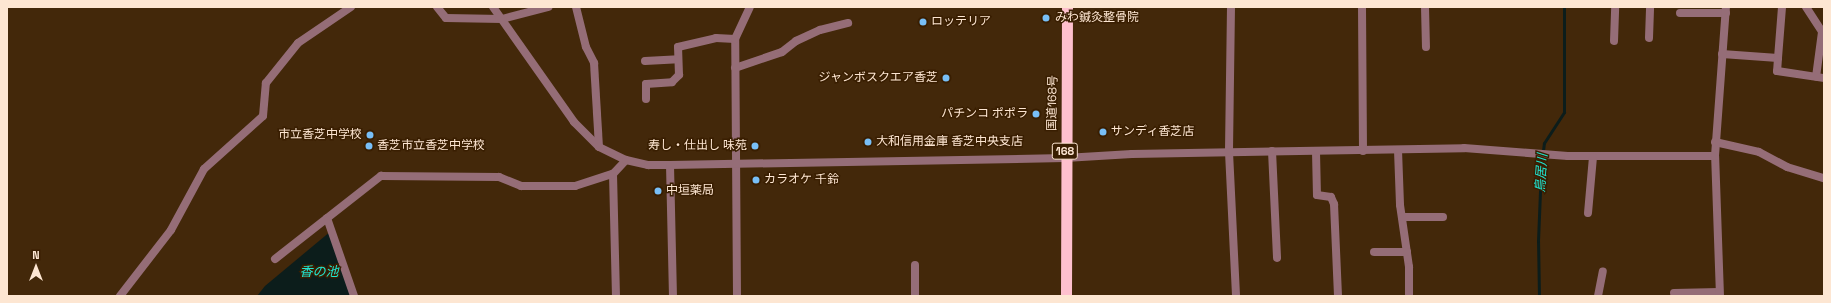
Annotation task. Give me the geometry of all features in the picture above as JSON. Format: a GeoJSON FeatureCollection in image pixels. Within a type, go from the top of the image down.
{"type":"FeatureCollection","features":[{"type":"Feature","properties":{"kind":"highway","name":"国道168号"},"geometry":{"type":"LineString","coordinates":[[1066,296],[1065,158],[1067,7]]}},
{"type":"Feature","properties":{"kind":"street"},"geometry":{"type":"LineString","coordinates":[[120,296],[171,230],[204,169],[263,116],[266,83],[298,43],[351,7]]}},
{"type":"Feature","properties":{"kind":"street"},"geometry":{"type":"LineString","coordinates":[[437,7],[446,18],[502,19],[548,7]]}},
{"type":"Feature","properties":{"kind":"street"},"geometry":{"type":"LineString","coordinates":[[493,7],[574,122],[599,147],[626,160],[648,165],[1065,158],[1229,152],[1316,152],[1464,148],[1593,156],[1714,156]]}},
{"type":"Feature","properties":{"kind":"street"},"geometry":{"type":"LineString","coordinates":[[576,7],[586,47],[594,63],[599,147]]}},
{"type":"Feature","properties":{"kind":"street"},"geometry":{"type":"LineString","coordinates":[[737,296],[735,39],[750,7]]}},
{"type":"Feature","properties":{"kind":"street"},"geometry":{"type":"LineString","coordinates":[[1231,7],[1229,152],[1236,296]]}},
{"type":"Feature","properties":{"kind":"street"},"geometry":{"type":"LineString","coordinates":[[1362,7],[1363,151]]}},
{"type":"Feature","properties":{"kind":"street"},"geometry":{"type":"LineString","coordinates":[[1425,7],[1426,47]]}},
{"type":"Feature","properties":{"kind":"street"},"geometry":{"type":"LineString","coordinates":[[1614,41],[1615,7]]}},
{"type":"Feature","properties":{"kind":"street"},"geometry":{"type":"LineString","coordinates":[[1650,7],[1650,38]]}},
{"type":"Feature","properties":{"kind":"street"},"geometry":{"type":"LineString","coordinates":[[1782,7],[1777,71],[1820,78],[1822,32],[1806,7]]}},
{"type":"Feature","properties":{"kind":"street"},"geometry":{"type":"LineString","coordinates":[[1674,293],[1720,294],[1714,156],[1726,10],[1680,13]]}},
{"type":"Feature","properties":{"kind":"street"},"geometry":{"type":"LineString","coordinates":[[735,68],[782,52],[796,41],[820,30],[848,23]]}},
{"type":"Feature","properties":{"kind":"street"},"geometry":{"type":"LineString","coordinates":[[646,99],[646,84],[672,82],[678,75],[678,47],[716,38],[735,39]]}},
{"type":"Feature","properties":{"kind":"street"},"geometry":{"type":"LineString","coordinates":[[1722,54],[1778,58]]}},
{"type":"Feature","properties":{"kind":"street"},"geometry":{"type":"LineString","coordinates":[[645,61],[678,59]]}},
{"type":"Feature","properties":{"kind":"street"},"geometry":{"type":"LineString","coordinates":[[1715,142],[1759,152],[1787,167],[1824,178]]}},
{"type":"Feature","properties":{"kind":"street"},"geometry":{"type":"LineString","coordinates":[[1398,150],[1402,217],[1407,252],[1410,296]]}},
{"type":"Feature","properties":{"kind":"street"},"geometry":{"type":"LineString","coordinates":[[1272,151],[1277,258]]}},
{"type":"Feature","properties":{"kind":"street"},"geometry":{"type":"LineString","coordinates":[[1316,152],[1318,195],[1331,197],[1334,204],[1338,296]]}},
{"type":"Feature","properties":{"kind":"street"},"geometry":{"type":"LineString","coordinates":[[1588,213],[1593,156]]}},
{"type":"Feature","properties":{"kind":"street"},"geometry":{"type":"LineString","coordinates":[[275,259],[381,176],[499,177],[521,186],[567,186],[612,174],[626,160]]}},
{"type":"Feature","properties":{"kind":"street"},"geometry":{"type":"LineString","coordinates":[[670,165],[673,296]]}},
{"type":"Feature","properties":{"kind":"street"},"geometry":{"type":"LineString","coordinates":[[612,174],[616,296]]}},
{"type":"Feature","properties":{"kind":"street"},"geometry":{"type":"LineString","coordinates":[[1402,217],[1443,217]]}},
{"type":"Feature","properties":{"kind":"street"},"geometry":{"type":"LineString","coordinates":[[327,218],[354,296]]}},
{"type":"Feature","properties":{"kind":"street"},"geometry":{"type":"LineString","coordinates":[[1374,252],[1407,252]]}},
{"type":"Feature","properties":{"kind":"street"},"geometry":{"type":"LineString","coordinates":[[915,265],[915,296]]}},
{"type":"Feature","properties":{"kind":"street"},"geometry":{"type":"LineString","coordinates":[[1598,296],[1603,271]]}},
{"type":"Feature","properties":{"kind":"water","name":"香の池"},"geometry":{"type":"Polygon","coordinates":[[[331,231],[353,296],[257,296],[265,286],[331,231]]]}},
{"type":"Feature","properties":{"kind":"waterway","name":"鳥居川"},"geometry":{"type":"LineString","coordinates":[[1539,296],[1538,241],[1541,167],[1544,143],[1564,112],[1564,7]]}},
{"type":"Feature","properties":{"kind":"place","name":"みわ鍼灸整骨院"},"geometry":{"type":"Point","coordinates":[1046,18]}},
{"type":"Feature","properties":{"kind":"place","name":"ロッテリア"},"geometry":{"type":"Point","coordinates":[923,22]}},
{"type":"Feature","properties":{"kind":"place","name":"ジャンボスクエア香芝"},"geometry":{"type":"Point","coordinates":[946,78]}},
{"type":"Feature","properties":{"kind":"place","name":"パチンコ ポポラ"},"geometry":{"type":"Point","coordinates":[1036,114]}},
{"type":"Feature","properties":{"kind":"place","name":"サンディ香芝店"},"geometry":{"type":"Point","coordinates":[1103,132]}},
{"type":"Feature","properties":{"kind":"place","name":"市立香芝中学校"},"geometry":{"type":"Point","coordinates":[370,135]}},
{"type":"Feature","properties":{"kind":"place","name":"大和信用金庫 香芝中央支店"},"geometry":{"type":"Point","coordinates":[868,142]}},
{"type":"Feature","properties":{"kind":"place","name":"香芝市立香芝中学校"},"geometry":{"type":"Point","coordinates":[369,146]}},
{"type":"Feature","properties":{"kind":"place","name":"寿し・仕出し 味苑"},"geometry":{"type":"Point","coordinates":[755,146]}},
{"type":"Feature","properties":{"kind":"place","name":"カラオケ 千鈴"},"geometry":{"type":"Point","coordinates":[756,180]}},
{"type":"Feature","properties":{"kind":"place","name":"中垣薬局"},"geometry":{"type":"Point","coordinates":[658,191]}}]}
